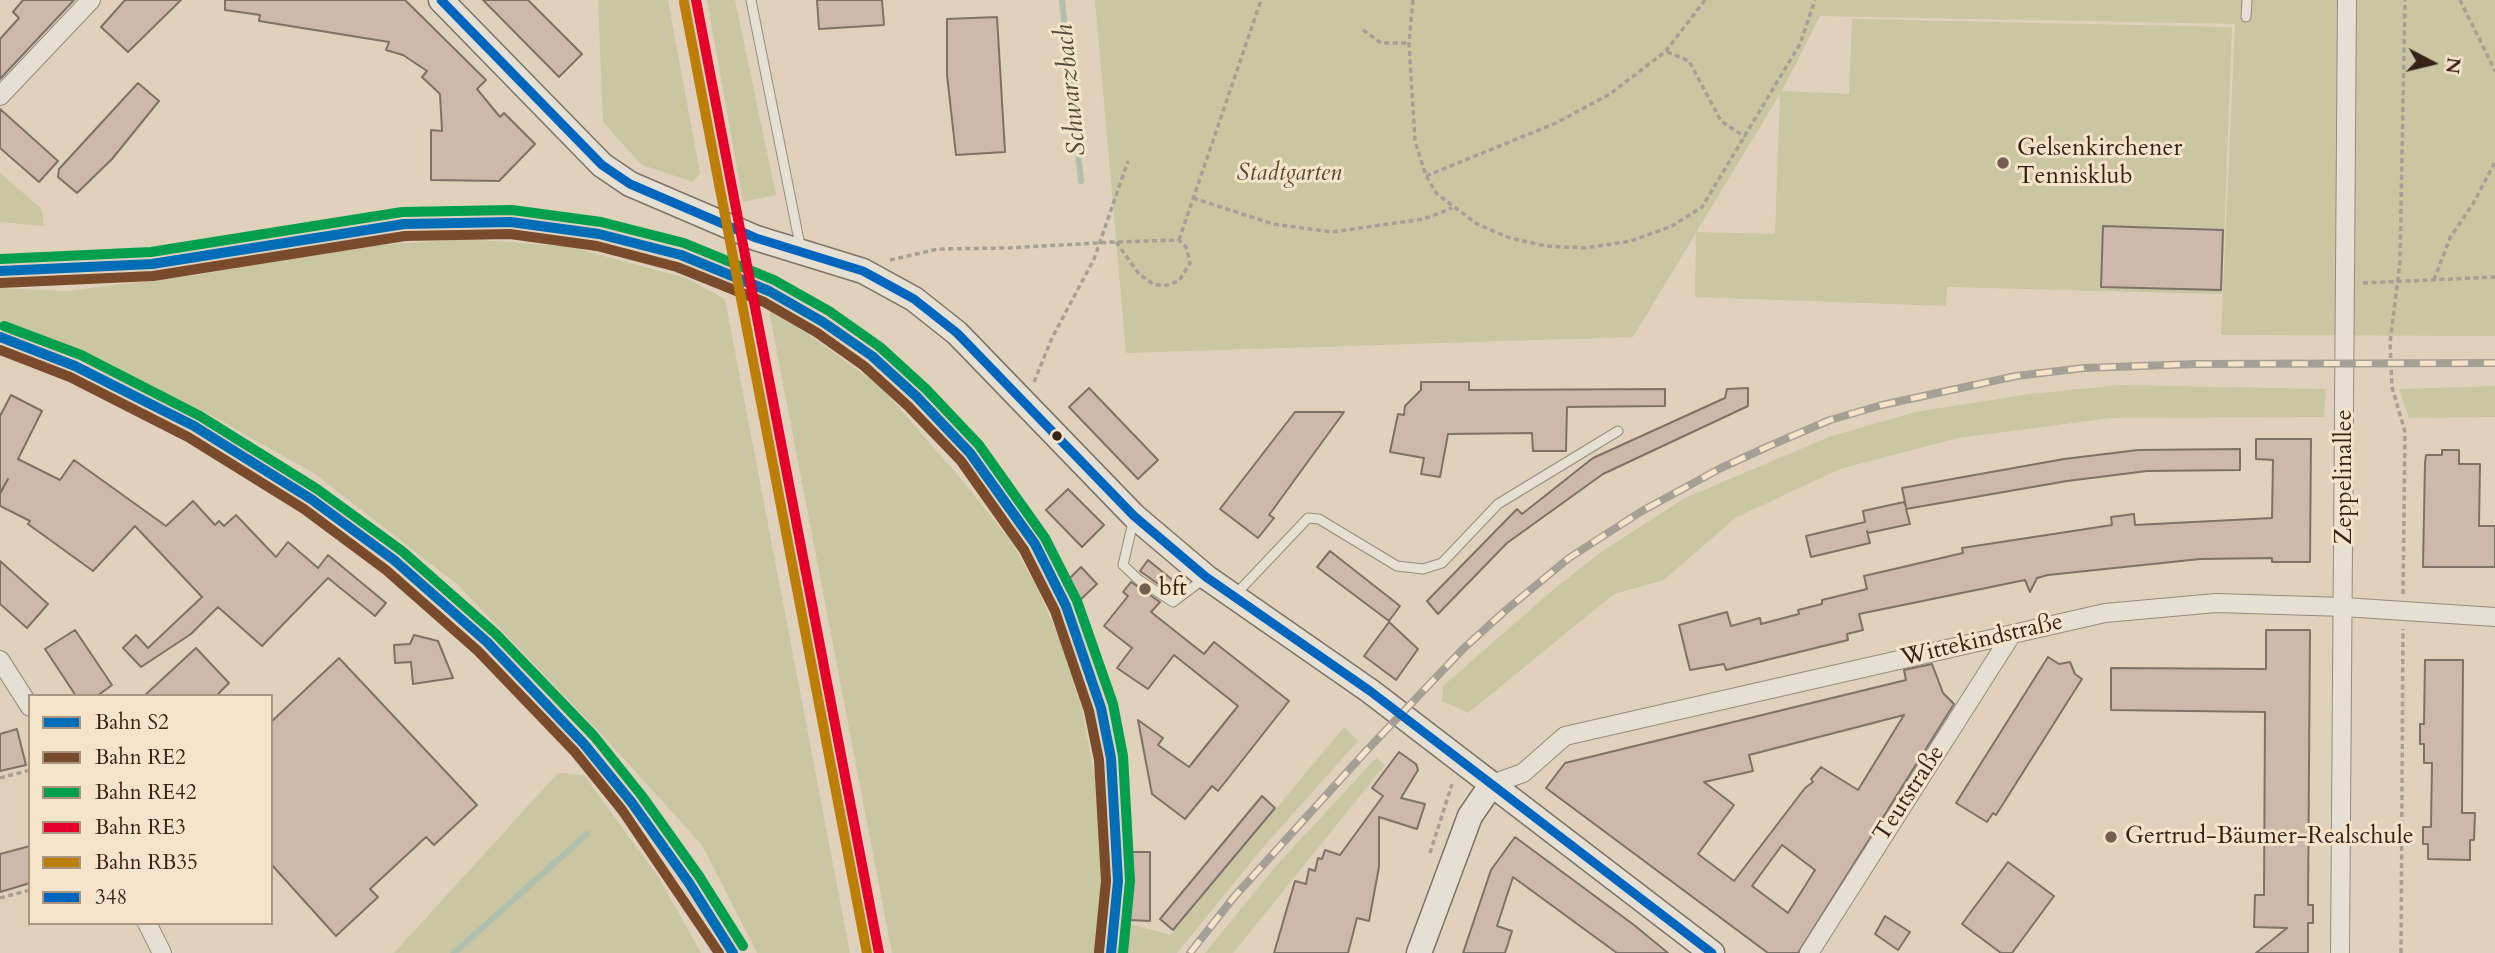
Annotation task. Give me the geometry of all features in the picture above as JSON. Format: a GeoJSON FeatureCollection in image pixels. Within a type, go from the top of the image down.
{"type":"FeatureCollection","features":[{"type":"Feature","properties":{"kind":"main road"},"geometry":{"type":"LineString","coordinates":[[441,0],[602,165],[629,184],[756,238],[863,271],[914,299],[957,333],[1134,516],[1206,577],[1460,758],[1712,953]]}},
{"type":"Feature","properties":{"kind":"main road"},"geometry":{"type":"LineString","coordinates":[[1419,953],[1470,816],[1492,784]]}},
{"type":"Feature","properties":{"kind":"street"},"geometry":{"type":"LineString","coordinates":[[0,96],[91,0]]}},
{"type":"Feature","properties":{"kind":"street","name":"Zeppelinallee"},"geometry":{"type":"LineString","coordinates":[[2340,953],[2347,0]]}},
{"type":"Feature","properties":{"kind":"street","name":"Wittekindstraße"},"geometry":{"type":"LineString","coordinates":[[1492,784],[1523,773],[1565,736],[2105,613],[2216,603],[2344,607],[2495,617]]}},
{"type":"Feature","properties":{"kind":"street","name":"Teutstraße"},"geometry":{"type":"LineString","coordinates":[[1809,953],[2012,634]]}},
{"type":"Feature","properties":{"kind":"street"},"geometry":{"type":"LineString","coordinates":[[2,665],[28,704]]}},
{"type":"Feature","properties":{"kind":"street"},"geometry":{"type":"LineString","coordinates":[[148,925],[162,953]]}},
{"type":"Feature","properties":{"kind":"lane"},"geometry":{"type":"LineString","coordinates":[[751,0],[801,252]]}},
{"type":"Feature","properties":{"kind":"lane"},"geometry":{"type":"LineString","coordinates":[[2246,18],[2247,0]]}},
{"type":"Feature","properties":{"kind":"lane"},"geometry":{"type":"LineString","coordinates":[[1234,596],[1308,518],[1319,519],[1397,566],[1423,569],[1442,563],[1498,504],[1618,431]]}},
{"type":"Feature","properties":{"kind":"lane"},"geometry":{"type":"LineString","coordinates":[[1134,516],[1123,565],[1139,580],[1173,602],[1206,577]]}},
{"type":"Feature","properties":{"kind":"path"},"geometry":{"type":"LineString","coordinates":[[1179,240],[1261,0]]}},
{"type":"Feature","properties":{"kind":"path"},"geometry":{"type":"LineString","coordinates":[[1413,0],[1409,43],[1415,141],[1426,176],[1437,194],[1452,208],[1477,224],[1510,238],[1546,246],[1586,248],[1631,241],[1672,226],[1702,207],[1800,44],[1815,0]]}},
{"type":"Feature","properties":{"kind":"path"},"geometry":{"type":"LineString","coordinates":[[1426,176],[1556,123],[1610,94],[1666,51],[1705,0]]}},
{"type":"Feature","properties":{"kind":"path"},"geometry":{"type":"LineString","coordinates":[[2400,953],[2405,432],[2392,387],[2390,343],[2398,282],[2405,0]]}},
{"type":"Feature","properties":{"kind":"path"},"geometry":{"type":"LineString","coordinates":[[2460,0],[2495,71]]}},
{"type":"Feature","properties":{"kind":"path"},"geometry":{"type":"LineString","coordinates":[[1363,30],[1381,43],[1409,43]]}},
{"type":"Feature","properties":{"kind":"path"},"geometry":{"type":"LineString","coordinates":[[1666,51],[1689,61],[1721,121],[1745,137]]}},
{"type":"Feature","properties":{"kind":"path"},"geometry":{"type":"LineString","coordinates":[[1022,402],[1038,374],[1052,338],[1099,244],[1128,161]]}},
{"type":"Feature","properties":{"kind":"path"},"geometry":{"type":"LineString","coordinates":[[2434,281],[2450,238],[2474,202],[2495,162]]}},
{"type":"Feature","properties":{"kind":"path"},"geometry":{"type":"LineString","coordinates":[[1193,198],[1273,224],[1299,230],[1332,232],[1424,219],[1452,208]]}},
{"type":"Feature","properties":{"kind":"path"},"geometry":{"type":"LineString","coordinates":[[863,271],[909,253],[938,249],[1099,244],[1116,242],[1179,240],[1186,247],[1190,263],[1179,281],[1164,286],[1153,284],[1139,274],[1116,242]]}},
{"type":"Feature","properties":{"kind":"path"},"geometry":{"type":"LineString","coordinates":[[2347,283],[2495,277]]}},
{"type":"Feature","properties":{"kind":"path"},"geometry":{"type":"LineString","coordinates":[[1426,863],[1460,758]]}},
{"type":"Feature","properties":{"kind":"path"},"geometry":{"type":"LineString","coordinates":[[0,778],[28,771]]}},
{"type":"Feature","properties":{"kind":"path"},"geometry":{"type":"LineString","coordinates":[[0,898],[28,891]]}},
{"type":"Feature","properties":{"kind":"green space"},"geometry":{"type":"Polygon","coordinates":[[[598,0],[668,0],[700,173],[693,182],[642,165],[603,122],[598,0]]]}},
{"type":"Feature","properties":{"kind":"green space"},"geometry":{"type":"Polygon","coordinates":[[[707,0],[735,0],[776,195],[743,202],[707,0]]]}},
{"type":"Feature","properties":{"kind":"green space","name":"Stadtgarten"},"geometry":{"type":"Polygon","coordinates":[[[1095,0],[2495,0],[2495,336],[2221,335],[2235,24],[1820,16],[1782,91],[1849,94],[1852,19],[2232,27],[2222,294],[1947,287],[1946,306],[1695,297],[1696,233],[1633,337],[1126,353],[1095,0]],[[1780,94],[1697,231],[1775,234],[1780,94]]]}},
{"type":"Feature","properties":{"kind":"green space"},"geometry":{"type":"Polygon","coordinates":[[[0,173],[42,209],[44,226],[0,222],[0,173]]]}},
{"type":"Feature","properties":{"kind":"green space"},"geometry":{"type":"Polygon","coordinates":[[[468,239],[571,247],[686,278],[725,299],[850,953],[757,953],[702,845],[603,736],[458,585],[315,474],[214,417],[101,360],[0,322],[0,288],[67,291],[204,274],[350,247],[468,239]]]}},
{"type":"Feature","properties":{"kind":"green space"},"geometry":{"type":"Polygon","coordinates":[[[768,305],[881,387],[1010,540],[1038,589],[1063,647],[1081,706],[1095,776],[1101,846],[1100,922],[1094,953],[892,953],[768,305]]]}},
{"type":"Feature","properties":{"kind":"green space"},"geometry":{"type":"Polygon","coordinates":[[[2121,385],[2326,389],[2324,417],[2111,418],[1958,438],[1840,469],[1735,518],[1664,580],[1614,594],[1468,713],[1442,701],[1443,686],[1554,589],[1601,552],[1685,498],[1829,437],[1915,412],[2030,394],[2121,385]]]}},
{"type":"Feature","properties":{"kind":"green space"},"geometry":{"type":"Polygon","coordinates":[[[2495,386],[2495,417],[2409,418],[2399,389],[2495,386]]]}},
{"type":"Feature","properties":{"kind":"green space"},"geometry":{"type":"Polygon","coordinates":[[[1344,727],[1358,741],[1265,845],[1177,953],[1117,953],[1123,922],[1171,935],[1344,727]]]}},
{"type":"Feature","properties":{"kind":"green space"},"geometry":{"type":"Polygon","coordinates":[[[1376,758],[1385,765],[1233,953],[1205,953],[1275,867],[1376,758]]]}},
{"type":"Feature","properties":{"kind":"green space"},"geometry":{"type":"Polygon","coordinates":[[[558,773],[584,775],[659,878],[701,953],[394,953],[558,773]]]}},
{"type":"Feature","properties":{"kind":"building"},"geometry":{"type":"Polygon","coordinates":[[[23,0],[74,0],[0,79],[0,39],[19,18],[13,12],[23,0]]]}},
{"type":"Feature","properties":{"kind":"building"},"geometry":{"type":"Polygon","coordinates":[[[125,0],[181,0],[128,52],[101,27],[125,0]]]}},
{"type":"Feature","properties":{"kind":"building"},"geometry":{"type":"Polygon","coordinates":[[[225,0],[405,0],[486,80],[477,89],[500,117],[504,113],[535,144],[499,181],[431,180],[431,130],[442,131],[440,94],[422,77],[427,71],[403,55],[386,50],[389,42],[259,21],[260,15],[225,10],[225,0]]]}},
{"type":"Feature","properties":{"kind":"building"},"geometry":{"type":"Polygon","coordinates":[[[483,0],[528,0],[582,54],[559,77],[483,0]]]}},
{"type":"Feature","properties":{"kind":"building"},"geometry":{"type":"Polygon","coordinates":[[[817,0],[882,0],[884,25],[819,29],[817,0]]]}},
{"type":"Feature","properties":{"kind":"building"},"geometry":{"type":"Polygon","coordinates":[[[997,17],[1005,152],[956,155],[947,75],[947,19],[997,17]]]}},
{"type":"Feature","properties":{"kind":"building"},"geometry":{"type":"Polygon","coordinates":[[[138,83],[159,101],[112,159],[77,193],[58,177],[59,169],[138,83]]]}},
{"type":"Feature","properties":{"kind":"building"},"geometry":{"type":"Polygon","coordinates":[[[0,109],[58,161],[39,182],[0,148],[0,109]]]}},
{"type":"Feature","properties":{"kind":"building"},"geometry":{"type":"Polygon","coordinates":[[[2103,226],[2223,230],[2221,290],[2101,287],[2103,226]]]}},
{"type":"Feature","properties":{"kind":"building"},"geometry":{"type":"Polygon","coordinates":[[[1421,382],[1469,382],[1469,390],[1665,389],[1665,406],[1567,407],[1566,451],[1533,451],[1532,433],[1448,434],[1440,477],[1421,474],[1424,458],[1390,452],[1398,414],[1404,415],[1405,406],[1421,390],[1421,382]]]}},
{"type":"Feature","properties":{"kind":"building"},"geometry":{"type":"Polygon","coordinates":[[[1089,388],[1158,460],[1138,479],[1069,407],[1089,388]]]}},
{"type":"Feature","properties":{"kind":"building"},"geometry":{"type":"Polygon","coordinates":[[[1748,388],[1748,406],[1603,474],[1507,543],[1438,614],[1427,601],[1517,509],[1522,514],[1593,458],[1725,398],[1727,389],[1748,388]]]}},
{"type":"Feature","properties":{"kind":"building"},"geometry":{"type":"Polygon","coordinates":[[[11,395],[42,411],[18,459],[60,480],[74,460],[166,526],[193,501],[215,525],[219,521],[224,526],[236,515],[276,557],[288,542],[318,568],[328,555],[386,603],[375,616],[328,578],[262,646],[218,607],[191,634],[141,667],[123,648],[136,635],[148,648],[202,597],[135,526],[93,571],[28,524],[30,521],[0,506],[0,494],[8,479],[0,493],[0,416],[11,395]]]}},
{"type":"Feature","properties":{"kind":"building"},"geometry":{"type":"Polygon","coordinates":[[[1295,412],[1344,412],[1269,515],[1274,518],[1258,538],[1220,509],[1295,412]]]}},
{"type":"Feature","properties":{"kind":"building"},"geometry":{"type":"Polygon","coordinates":[[[2256,439],[2311,439],[2310,562],[2272,562],[2272,558],[2200,559],[2048,575],[2037,578],[2030,592],[2025,580],[1859,614],[1863,630],[1847,634],[1848,640],[1726,670],[1724,664],[1690,670],[1679,625],[1727,612],[1731,626],[1760,618],[1761,624],[1799,614],[1798,610],[1822,604],[1822,600],[1867,589],[1864,576],[1963,553],[1962,548],[2112,525],[2111,517],[2134,514],[2135,525],[2272,518],[2273,460],[2256,459],[2256,439]]]}},
{"type":"Feature","properties":{"kind":"building"},"geometry":{"type":"Polygon","coordinates":[[[2240,449],[2240,470],[2147,471],[2067,481],[1906,509],[1910,524],[1868,533],[1867,531],[1870,543],[1811,557],[1806,536],[1865,522],[1863,511],[1904,502],[1906,507],[1902,488],[2064,459],[2138,450],[2240,449]]]}},
{"type":"Feature","properties":{"kind":"building"},"geometry":{"type":"Polygon","coordinates":[[[2442,450],[2459,450],[2459,464],[2480,464],[2479,526],[2495,526],[2495,567],[2423,567],[2426,455],[2442,455],[2442,450]]]}},
{"type":"Feature","properties":{"kind":"building"},"geometry":{"type":"Polygon","coordinates":[[[1068,489],[1104,525],[1082,547],[1046,510],[1068,489]]]}},
{"type":"Feature","properties":{"kind":"building"},"geometry":{"type":"Polygon","coordinates":[[[1330,551],[1400,606],[1389,621],[1317,567],[1330,551]]]}},
{"type":"Feature","properties":{"kind":"building"},"geometry":{"type":"Polygon","coordinates":[[[1148,560],[1175,582],[1168,591],[1140,571],[1148,560]]]}},
{"type":"Feature","properties":{"kind":"building"},"geometry":{"type":"Polygon","coordinates":[[[0,561],[48,604],[27,628],[0,604],[0,561]]]}},
{"type":"Feature","properties":{"kind":"building"},"geometry":{"type":"Polygon","coordinates":[[[1081,567],[1097,584],[1078,602],[1069,579],[1081,567]]]}},
{"type":"Feature","properties":{"kind":"building"},"geometry":{"type":"Polygon","coordinates":[[[1131,582],[1160,602],[1151,612],[1204,654],[1214,642],[1289,701],[1218,791],[1212,786],[1185,819],[1152,794],[1138,720],[1163,738],[1158,745],[1189,767],[1238,706],[1174,655],[1148,689],[1117,668],[1132,648],[1104,626],[1128,596],[1123,592],[1131,582]]]}},
{"type":"Feature","properties":{"kind":"building"},"geometry":{"type":"Polygon","coordinates":[[[1389,622],[1418,649],[1396,680],[1364,656],[1389,622]]]}},
{"type":"Feature","properties":{"kind":"building"},"geometry":{"type":"Polygon","coordinates":[[[75,630],[112,685],[100,694],[75,694],[45,649],[75,630]]]}},
{"type":"Feature","properties":{"kind":"building"},"geometry":{"type":"Polygon","coordinates":[[[2266,630],[2310,630],[2308,905],[2313,905],[2313,923],[2308,923],[2308,953],[2256,953],[2287,928],[2254,927],[2255,895],[2264,895],[2265,712],[2111,710],[2111,668],[2266,669],[2266,630]]]}},
{"type":"Feature","properties":{"kind":"building"},"geometry":{"type":"Polygon","coordinates":[[[414,635],[438,641],[453,678],[413,684],[411,662],[395,663],[394,645],[410,644],[414,635]]]}},
{"type":"Feature","properties":{"kind":"building"},"geometry":{"type":"Polygon","coordinates":[[[196,648],[229,683],[218,694],[146,694],[196,648]]]}},
{"type":"Feature","properties":{"kind":"building"},"geometry":{"type":"Polygon","coordinates":[[[2048,657],[2059,664],[2070,662],[2075,674],[2082,679],[1996,815],[1993,813],[1987,822],[1956,803],[2048,657]]]}},
{"type":"Feature","properties":{"kind":"building"},"geometry":{"type":"Polygon","coordinates":[[[339,658],[477,805],[434,845],[426,837],[370,889],[378,897],[336,936],[273,866],[273,720],[339,658]]]}},
{"type":"Feature","properties":{"kind":"building"},"geometry":{"type":"Polygon","coordinates":[[[2425,660],[2463,660],[2462,813],[2475,813],[2474,840],[2470,840],[2470,860],[2428,859],[2428,844],[2423,844],[2423,827],[2431,827],[2432,763],[2424,763],[2424,744],[2420,744],[2420,724],[2424,724],[2425,660]]]}},
{"type":"Feature","properties":{"kind":"building"},"geometry":{"type":"Polygon","coordinates":[[[1932,664],[1943,693],[1954,704],[1798,953],[1768,953],[1546,788],[1565,763],[1906,680],[1904,670],[1932,664]],[[1904,715],[1749,755],[1753,771],[1704,782],[1734,805],[1698,854],[1734,881],[1805,788],[1813,782],[1811,779],[1821,767],[1858,790],[1904,715]],[[1782,845],[1752,886],[1788,913],[1815,870],[1782,845]]]}},
{"type":"Feature","properties":{"kind":"building"},"geometry":{"type":"Polygon","coordinates":[[[17,729],[26,765],[0,771],[0,734],[17,729]]]}},
{"type":"Feature","properties":{"kind":"building"},"geometry":{"type":"Polygon","coordinates":[[[1399,752],[1416,764],[1418,770],[1401,798],[1425,804],[1417,829],[1379,817],[1379,867],[1369,921],[1357,918],[1348,953],[1274,953],[1295,881],[1306,884],[1309,869],[1315,871],[1318,858],[1322,859],[1325,850],[1340,855],[1383,796],[1372,788],[1399,752]]]}},
{"type":"Feature","properties":{"kind":"building"},"geometry":{"type":"Polygon","coordinates":[[[1262,796],[1275,808],[1173,930],[1160,919],[1262,796]]]}},
{"type":"Feature","properties":{"kind":"building"},"geometry":{"type":"Polygon","coordinates":[[[1515,837],[1668,953],[1617,953],[1513,877],[1497,926],[1512,931],[1505,953],[1463,953],[1491,870],[1515,837]]]}},
{"type":"Feature","properties":{"kind":"building"},"geometry":{"type":"Polygon","coordinates":[[[28,847],[28,884],[0,892],[0,854],[28,847]]]}},
{"type":"Feature","properties":{"kind":"building"},"geometry":{"type":"Polygon","coordinates":[[[1131,852],[1150,852],[1150,921],[1128,920],[1131,852]]]}},
{"type":"Feature","properties":{"kind":"building"},"geometry":{"type":"Polygon","coordinates":[[[2008,862],[2054,896],[2012,953],[2001,953],[1962,924],[2008,862]]]}},
{"type":"Feature","properties":{"kind":"building"},"geometry":{"type":"Polygon","coordinates":[[[1885,916],[1910,932],[1898,950],[1875,934],[1885,916]]]}},
{"type":"Feature","properties":{"kind":"waterway","name":"Schwarzbach"},"geometry":{"type":"LineString","coordinates":[[1062,0],[1081,181]]}},
{"type":"Feature","properties":{"kind":"waterway","name":"Schwarzbach"},"geometry":{"type":"LineString","coordinates":[[454,953],[587,834]]}},
{"type":"Feature","properties":{"kind":"railway"},"geometry":{"type":"LineString","coordinates":[[1190,953],[1234,897],[1367,750],[1463,649],[1506,610],[1569,558],[1642,511],[1721,468],[1769,446],[1830,420],[1882,405],[2016,376],[2084,368],[2196,364],[2495,363]]}},
{"type":"Feature","properties":{"kind":"rail line","name":"RE3"},"geometry":{"type":"LineString","coordinates":[[696,0],[879,953]]}},
{"type":"Feature","properties":{"kind":"rail line","name":"RB35"},"geometry":{"type":"LineString","coordinates":[[684,2],[867,953]]}},
{"type":"Feature","properties":{"kind":"rail line","name":"RE42"},"geometry":{"type":"LineString","coordinates":[[0,259],[151,252],[402,212],[512,210],[601,222],[684,243],[774,280],[829,311],[880,347],[926,389],[979,445],[1045,538],[1077,601],[1113,704],[1123,756],[1130,881],[1123,953]]}},
{"type":"Feature","properties":{"kind":"rail line","name":"S2"},"geometry":{"type":"LineString","coordinates":[[0,271],[152,264],[404,224],[511,222],[599,234],[681,255],[769,291],[823,322],[872,356],[917,397],[970,453],[1035,544],[1066,606],[1101,708],[1111,758],[1118,881],[1111,953]]}},
{"type":"Feature","properties":{"kind":"rail line","name":"RE2"},"geometry":{"type":"LineString","coordinates":[[0,283],[153,276],[405,236],[510,234],[597,246],[677,267],[764,302],[816,332],[864,366],[908,406],[961,461],[1024,550],[1055,611],[1089,711],[1099,760],[1106,881],[1099,952]]}},
{"type":"Feature","properties":{"kind":"rail line","name":"RE42"},"geometry":{"type":"LineString","coordinates":[[4,326],[81,355],[200,416],[317,489],[402,551],[496,634],[594,736],[642,796],[699,876],[743,946]]}},
{"type":"Feature","properties":{"kind":"rail line","name":"S2"},"geometry":{"type":"LineString","coordinates":[[0,337],[75,366],[194,426],[311,499],[394,560],[487,642],[584,744],[632,803],[689,883],[733,953]]}},
{"type":"Feature","properties":{"kind":"rail line","name":"RE2"},"geometry":{"type":"LineString","coordinates":[[0,350],[70,377],[188,437],[304,509],[386,570],[478,651],[575,752],[622,810],[719,953]]}},
{"type":"Feature","properties":{"kind":"transit line","name":"348"},"geometry":{"type":"LineString","coordinates":[[441,0],[602,165],[630,184],[756,238],[863,271],[914,299],[957,333],[1134,516],[1206,577],[1370,691],[1712,953]]}},
{"type":"Feature","properties":{"kind":"place","name":"Gelsenkirchener Tennisklub"},"geometry":{"type":"Point","coordinates":[2003,163]}},
{"type":"Feature","properties":{"kind":"place","name":"bft"},"geometry":{"type":"Point","coordinates":[1145,589]}},
{"type":"Feature","properties":{"kind":"place","name":"Gertrud-Bäumer-Realschule"},"geometry":{"type":"Point","coordinates":[2111,837]}}]}
